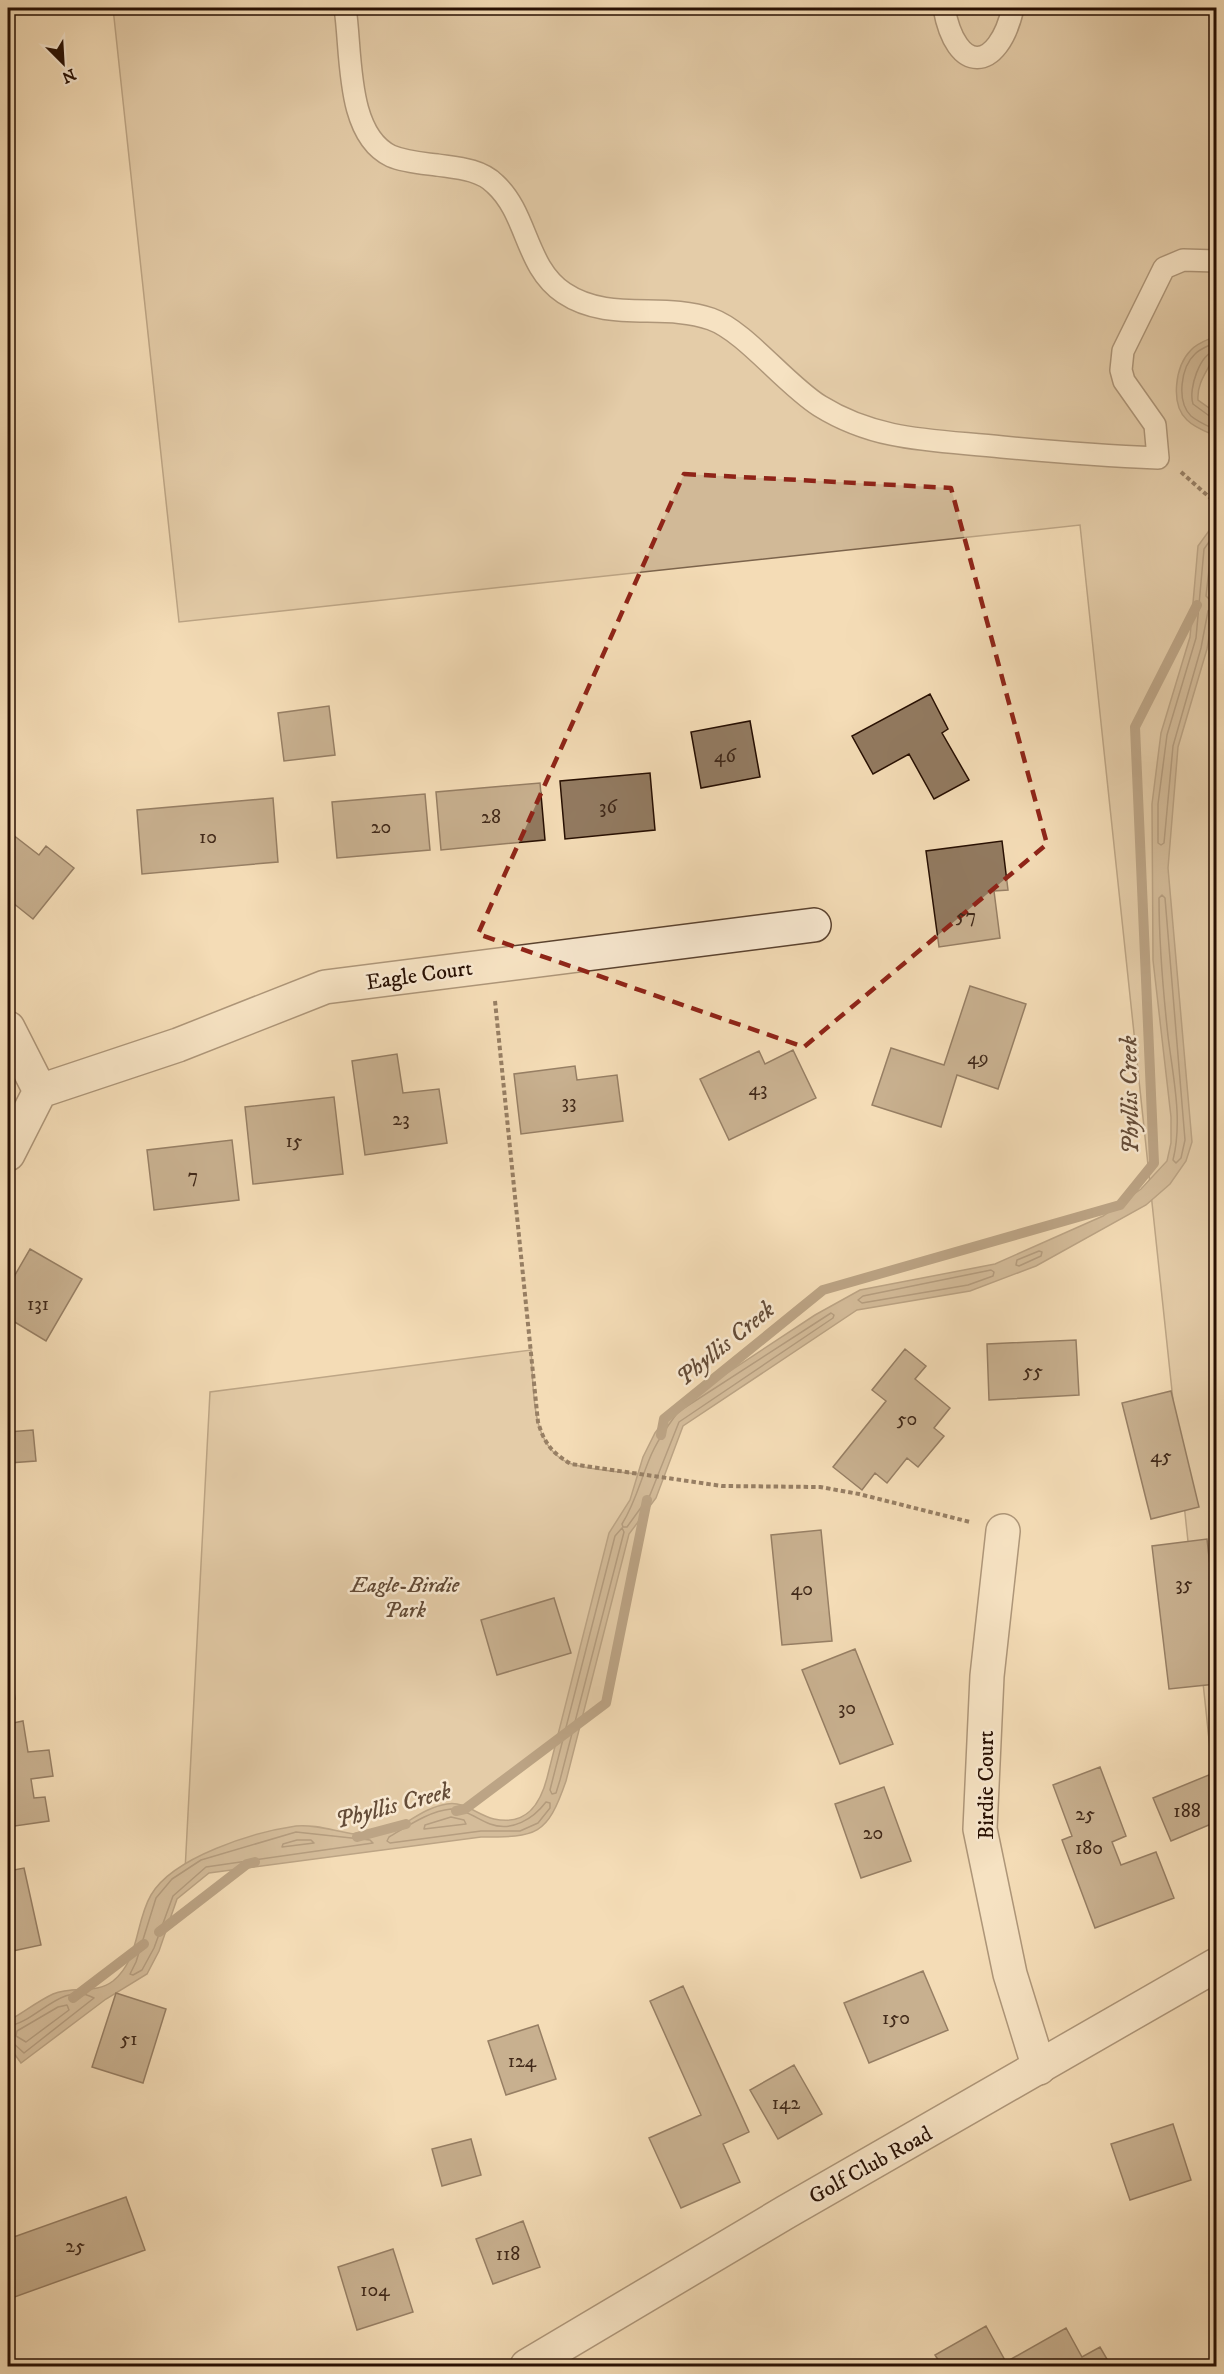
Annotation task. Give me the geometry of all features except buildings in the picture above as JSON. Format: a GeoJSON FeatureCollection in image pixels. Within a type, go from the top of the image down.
{"type":"FeatureCollection","features":[{"type":"Feature","properties":{"kind":"street","name":"Eagle Court"},"geometry":{"type":"LineString","coordinates":[[40,1091],[178,1045],[325,987],[814,925]]}},
{"type":"Feature","properties":{"kind":"street"},"geometry":{"type":"LineString","coordinates":[[8,1028],[40,1091],[8,1154]]}},
{"type":"Feature","properties":{"kind":"street","name":"Birdie Court"},"geometry":{"type":"LineString","coordinates":[[1003,1531],[987,1676],[980,1829],[1010,1974],[1039,2068]]}},
{"type":"Feature","properties":{"kind":"street","name":"Golf Club Road"},"geometry":{"type":"LineString","coordinates":[[527,2367],[776,2218],[1216,1965]]}},
{"type":"Feature","properties":{"kind":"lane"},"geometry":{"type":"LineString","coordinates":[[345,8],[359,119],[368,134],[389,155],[405,161],[478,173],[493,182],[514,209],[534,258],[547,278],[563,292],[606,309],[681,313],[714,320],[742,338],[787,382],[820,406],[853,423],[884,435],[1076,455],[1158,458],[1155,425],[1124,381],[1121,370],[1123,351],[1164,268],[1183,260],[1216,261]]}},
{"type":"Feature","properties":{"kind":"lane"},"geometry":{"type":"LineString","coordinates":[[944,8],[954,43],[962,52],[984,56],[994,51],[1002,41],[1013,8]]}},
{"type":"Feature","properties":{"kind":"path"},"geometry":{"type":"LineString","coordinates":[[1158,458],[1173,465],[1216,503]]}},
{"type":"Feature","properties":{"kind":"path"},"geometry":{"type":"LineString","coordinates":[[491,965],[538,1422],[543,1439],[555,1455],[571,1464],[722,1486],[820,1487],[860,1494],[1003,1531]]}},
{"type":"Feature","properties":{"kind":"highlighted area"},"geometry":{"type":"Polygon","coordinates":[[[684,474],[951,488],[1047,844],[804,1047],[478,934],[684,474]]]}},
{"type":"Feature","properties":{"kind":"green space"},"geometry":{"type":"Polygon","coordinates":[[[113,8],[1216,8],[1216,1805],[1080,525],[179,622],[113,8]]]}},
{"type":"Feature","properties":{"kind":"green space","name":"Eagle-Birdie Park"},"geometry":{"type":"Polygon","coordinates":[[[531,1350],[536,1414],[540,1430],[556,1455],[577,1466],[653,1476],[606,1703],[465,1809],[185,1871],[210,1392],[531,1350]]]}},
{"type":"Feature","properties":{"kind":"water"},"geometry":{"type":"Polygon","coordinates":[[[1216,336],[1217,345],[1201,382],[1198,400],[1216,413],[1216,436],[1197,428],[1187,420],[1178,405],[1177,385],[1181,365],[1191,350],[1196,345],[1216,336]]]}},
{"type":"Feature","properties":{"kind":"water"},"geometry":{"type":"Polygon","coordinates":[[[1216,521],[1216,597],[1207,649],[1178,747],[1168,868],[1192,1142],[1186,1161],[1170,1184],[1146,1205],[1036,1266],[970,1291],[857,1310],[683,1426],[656,1498],[629,1534],[566,1781],[553,1813],[537,1830],[515,1836],[481,1837],[209,1873],[177,1899],[159,1951],[147,1974],[106,1999],[21,2063],[7,2037],[7,2026],[10,2020],[53,1994],[61,1991],[99,1988],[113,1981],[122,1972],[133,1951],[142,1917],[151,1895],[162,1881],[195,1858],[237,1840],[296,1826],[317,1827],[361,1835],[381,1834],[389,1832],[428,1810],[447,1804],[465,1806],[488,1817],[505,1820],[515,1819],[530,1811],[536,1805],[547,1778],[609,1533],[630,1500],[643,1457],[655,1433],[674,1408],[815,1315],[860,1290],[995,1264],[1103,1216],[1141,1189],[1167,1161],[1171,1143],[1171,1117],[1153,960],[1152,804],[1161,733],[1190,637],[1198,546],[1216,521]]]}},
{"type":"Feature","properties":{"kind":"waterway","name":"Phyllis Creek"},"geometry":{"type":"LineString","coordinates":[[661,1435],[664,1419],[823,1290],[1120,1205],[1154,1163],[1135,727],[1197,605]]}},
{"type":"Feature","properties":{"kind":"waterway","name":"Phyllis Creek"},"geometry":{"type":"LineString","coordinates":[[456,1811],[465,1809],[606,1703],[647,1500]]}},
{"type":"Feature","properties":{"kind":"waterway","name":"Phyllis Creek"},"geometry":{"type":"LineString","coordinates":[[357,1837],[406,1824]]}},
{"type":"Feature","properties":{"kind":"waterway","name":"Phyllis Creek"},"geometry":{"type":"LineString","coordinates":[[159,1932],[247,1864],[255,1862]]}},
{"type":"Feature","properties":{"kind":"waterway","name":"Phyllis Creek"},"geometry":{"type":"LineString","coordinates":[[73,1998],[144,1944]]}}]}
